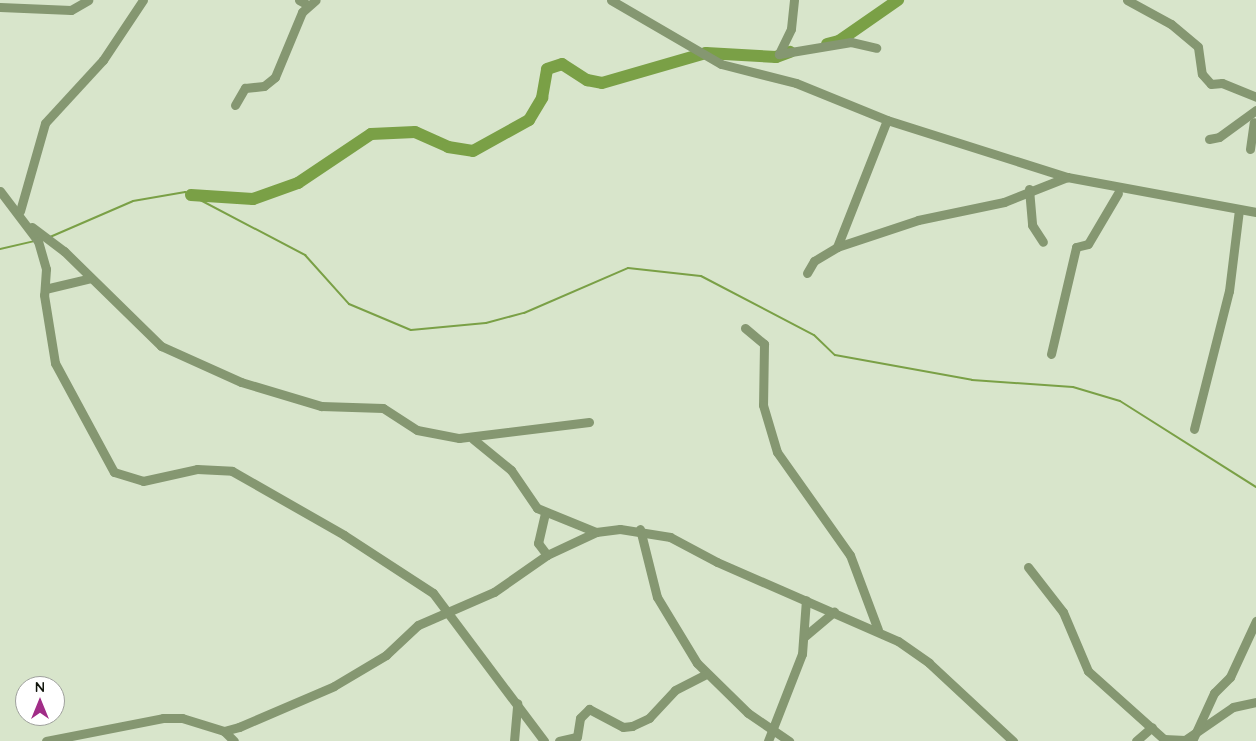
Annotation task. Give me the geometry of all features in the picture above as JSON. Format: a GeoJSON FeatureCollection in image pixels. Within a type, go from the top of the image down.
{"type":"FeatureCollection","features":[{"type":"Feature","properties":{"kind":"street"},"geometry":{"type":"LineString","coordinates":[[0,7],[71,10],[88,0]]}},
{"type":"Feature","properties":{"kind":"street"},"geometry":{"type":"LineString","coordinates":[[20,211],[45,123],[103,60],[143,0]]}},
{"type":"Feature","properties":{"kind":"street"},"geometry":{"type":"LineString","coordinates":[[298,0],[308,6]]}},
{"type":"Feature","properties":{"kind":"street"},"geometry":{"type":"LineString","coordinates":[[235,104],[245,88],[264,86],[276,77],[308,6],[316,0]]}},
{"type":"Feature","properties":{"kind":"street"},"geometry":{"type":"LineString","coordinates":[[611,0],[721,64],[796,83],[887,120],[1067,177],[1256,212]]}},
{"type":"Feature","properties":{"kind":"street"},"geometry":{"type":"LineString","coordinates":[[794,0],[791,29],[780,54],[851,42],[876,48]]}},
{"type":"Feature","properties":{"kind":"street"},"geometry":{"type":"LineString","coordinates":[[1127,0],[1171,24],[1198,47],[1202,74],[1211,84],[1222,83],[1256,97]]}},
{"type":"Feature","properties":{"kind":"street"},"geometry":{"type":"LineString","coordinates":[[1209,139],[1219,137],[1256,110]]}},
{"type":"Feature","properties":{"kind":"street"},"geometry":{"type":"LineString","coordinates":[[838,247],[887,120]]}},
{"type":"Feature","properties":{"kind":"street"},"geometry":{"type":"LineString","coordinates":[[1250,149],[1254,122]]}},
{"type":"Feature","properties":{"kind":"street"},"geometry":{"type":"LineString","coordinates":[[807,273],[814,261],[838,247],[924,218],[1004,202],[1029,188],[1067,177]]}},
{"type":"Feature","properties":{"kind":"street"},"geometry":{"type":"LineString","coordinates":[[1029,188],[1032,225],[1043,242]]}},
{"type":"Feature","properties":{"kind":"street"},"geometry":{"type":"LineString","coordinates":[[0,191],[20,211],[31,227],[45,258],[45,289],[55,363],[114,472],[143,481],[214,468],[249,478],[427,588],[446,609],[544,741]]}},
{"type":"Feature","properties":{"kind":"street"},"geometry":{"type":"LineString","coordinates":[[1051,354],[1076,247],[1088,244],[1118,193]]}},
{"type":"Feature","properties":{"kind":"street"},"geometry":{"type":"LineString","coordinates":[[1194,429],[1229,291],[1239,210]]}},
{"type":"Feature","properties":{"kind":"street"},"geometry":{"type":"LineString","coordinates":[[31,227],[92,278],[160,346],[241,382],[322,406],[383,408],[417,430],[473,440],[508,430],[555,430],[589,422]]}},
{"type":"Feature","properties":{"kind":"street"},"geometry":{"type":"LineString","coordinates":[[45,289],[92,278]]}},
{"type":"Feature","properties":{"kind":"street"},"geometry":{"type":"LineString","coordinates":[[745,328],[764,344],[763,405],[777,452],[850,555],[878,630]]}},
{"type":"Feature","properties":{"kind":"street"},"geometry":{"type":"LineString","coordinates":[[473,440],[511,470],[530,501],[545,513],[596,532]]}},
{"type":"Feature","properties":{"kind":"street"},"geometry":{"type":"LineString","coordinates":[[545,513],[538,543],[546,555]]}},
{"type":"Feature","properties":{"kind":"street"},"geometry":{"type":"LineString","coordinates":[[224,731],[334,686],[386,656],[405,633],[446,609],[494,592],[546,555],[596,532],[640,529],[670,537],[806,600],[878,630],[929,663],[1013,741]]}},
{"type":"Feature","properties":{"kind":"street"},"geometry":{"type":"LineString","coordinates":[[640,529],[657,597],[705,675],[774,731],[790,741]]}},
{"type":"Feature","properties":{"kind":"street"},"geometry":{"type":"LineString","coordinates":[[1028,567],[1063,612],[1088,671],[1165,740],[1194,738],[1233,707],[1256,702]]}},
{"type":"Feature","properties":{"kind":"street"},"geometry":{"type":"LineString","coordinates":[[768,741],[774,731],[805,636],[806,600]]}},
{"type":"Feature","properties":{"kind":"street"},"geometry":{"type":"LineString","coordinates":[[805,636],[834,612]]}},
{"type":"Feature","properties":{"kind":"street"},"geometry":{"type":"LineString","coordinates":[[1194,738],[1214,694],[1230,677],[1256,621]]}},
{"type":"Feature","properties":{"kind":"street"},"geometry":{"type":"LineString","coordinates":[[560,741],[577,737],[580,718],[589,709],[623,727],[632,726],[649,718],[675,690],[705,675]]}},
{"type":"Feature","properties":{"kind":"street"},"geometry":{"type":"LineString","coordinates":[[514,741],[517,703]]}},
{"type":"Feature","properties":{"kind":"street"},"geometry":{"type":"LineString","coordinates":[[46,741],[163,718],[182,718],[224,731],[234,741]]}},
{"type":"Feature","properties":{"kind":"street"},"geometry":{"type":"LineString","coordinates":[[1136,741],[1152,727]]}},
{"type":"Feature","properties":{"kind":"waterway"},"geometry":{"type":"LineString","coordinates":[[827,44],[839,41],[898,0]]}},
{"type":"Feature","properties":{"kind":"waterway"},"geometry":{"type":"LineString","coordinates":[[191,195],[253,199],[298,183],[371,134],[415,132],[448,147],[473,151],[529,120],[542,98],[547,69],[562,64],[587,80],[602,83],[706,53],[776,57],[790,52]]}},
{"type":"Feature","properties":{"kind":"waterway"},"geometry":{"type":"LineString","coordinates":[[50,237],[133,201],[185,192],[305,255],[349,304],[411,330],[486,323],[524,313],[628,268],[701,276],[814,335],[835,355],[972,380],[1073,387],[1120,401],[1256,487]]}},
{"type":"Feature","properties":{"kind":"waterway"},"geometry":{"type":"LineString","coordinates":[[0,249],[34,241]]}}]}
